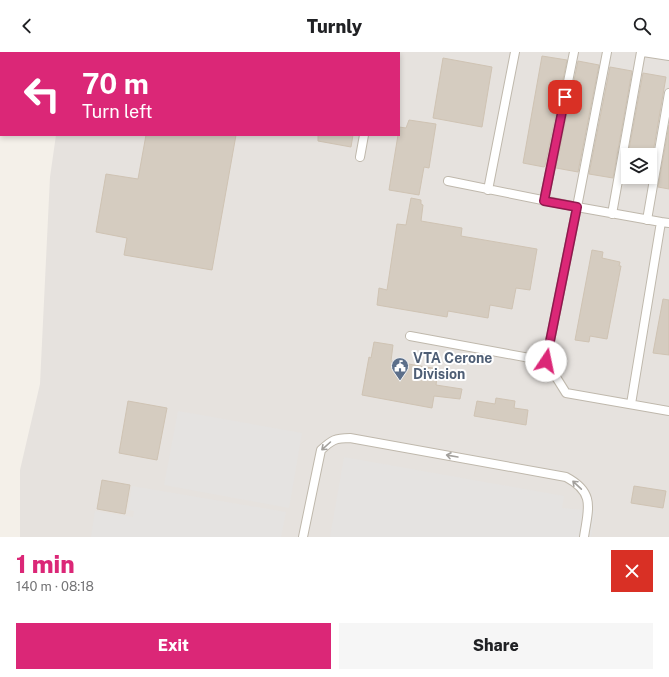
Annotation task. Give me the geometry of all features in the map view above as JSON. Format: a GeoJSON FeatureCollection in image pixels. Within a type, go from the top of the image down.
{"type":"FeatureCollection","features":[{"type":"Feature","properties":{"kind":"lane"},"geometry":{"type":"LineString","coordinates":[[488,190],[514,52]]}},
{"type":"Feature","properties":{"kind":"lane"},"geometry":{"type":"LineString","coordinates":[[544,201],[574,52]]}},
{"type":"Feature","properties":{"kind":"lane"},"geometry":{"type":"LineString","coordinates":[[606,52],[546,361],[566,393],[669,411]]}},
{"type":"Feature","properties":{"kind":"lane"},"geometry":{"type":"LineString","coordinates":[[612,214],[642,52],[669,56]]}},
{"type":"Feature","properties":{"kind":"lane"},"geometry":{"type":"LineString","coordinates":[[647,220],[669,93]]}},
{"type":"Feature","properties":{"kind":"lane"},"geometry":{"type":"LineString","coordinates":[[360,157],[364,136]]}},
{"type":"Feature","properties":{"kind":"lane"},"geometry":{"type":"LineString","coordinates":[[448,181],[544,201],[665,223],[631,404]]}},
{"type":"Feature","properties":{"kind":"lane"},"geometry":{"type":"LineString","coordinates":[[410,336],[546,361]]}},
{"type":"Feature","properties":{"kind":"lane"},"geometry":{"type":"LineString","coordinates":[[303,537],[321,450],[330,442],[338,438],[350,438],[566,477],[576,482],[585,492],[589,502],[584,537]]}},
{"type":"Feature","properties":{"kind":"shaded area","name":"VTA Cerone Division"},"geometry":{"type":"Polygon","coordinates":[[[400,52],[669,52],[669,537],[20,537],[20,470],[40,384],[50,177],[56,136],[400,136],[400,52]]]}},
{"type":"Feature","properties":{"kind":"shaded area"},"geometry":{"type":"Polygon","coordinates":[[[178,411],[302,433],[289,508],[164,485],[178,411]]]}},
{"type":"Feature","properties":{"kind":"shaded area"},"geometry":{"type":"Polygon","coordinates":[[[344,457],[564,496],[562,508],[595,511],[591,537],[330,537],[344,457]]]}},
{"type":"Feature","properties":{"kind":"shaded area"},"geometry":{"type":"Polygon","coordinates":[[[132,486],[286,512],[281,537],[91,537],[95,511],[133,517],[134,511],[128,510],[132,486]]]}},
{"type":"Feature","properties":{"kind":"building"},"geometry":{"type":"Polygon","coordinates":[[[542,56],[567,60],[544,167],[523,163],[542,56]]]}},
{"type":"Feature","properties":{"kind":"building"},"geometry":{"type":"Polygon","coordinates":[[[443,58],[492,67],[482,127],[433,118],[443,58]]]}},
{"type":"Feature","properties":{"kind":"building"},"geometry":{"type":"Polygon","coordinates":[[[578,61],[599,65],[578,172],[556,168],[578,61]]]}},
{"type":"Feature","properties":{"kind":"building"},"geometry":{"type":"Polygon","coordinates":[[[610,67],[632,71],[613,178],[589,174],[610,67]]]}},
{"type":"Feature","properties":{"kind":"building"},"geometry":{"type":"Polygon","coordinates":[[[643,73],[666,77],[654,148],[629,148],[643,73]]]}},
{"type":"Feature","properties":{"kind":"building"},"geometry":{"type":"Polygon","coordinates":[[[409,120],[436,124],[429,168],[424,167],[419,195],[389,190],[398,136],[400,136],[400,127],[406,128],[409,120]]]}},
{"type":"Feature","properties":{"kind":"building"},"geometry":{"type":"Polygon","coordinates":[[[669,125],[669,189],[658,187],[669,125]]]}},
{"type":"Feature","properties":{"kind":"building"},"geometry":{"type":"Polygon","coordinates":[[[146,136],[236,136],[212,270],[124,255],[127,238],[96,232],[106,174],[138,179],[146,136]]]}},
{"type":"Feature","properties":{"kind":"building"},"geometry":{"type":"Polygon","coordinates":[[[318,136],[353,136],[351,147],[318,141],[318,136]]]}},
{"type":"Feature","properties":{"kind":"building"},"geometry":{"type":"Polygon","coordinates":[[[411,198],[421,200],[421,204],[423,205],[421,221],[462,228],[461,236],[537,249],[530,290],[516,288],[512,309],[490,305],[488,318],[448,311],[447,317],[377,305],[379,288],[387,290],[397,224],[406,225],[411,198]]]}},
{"type":"Feature","properties":{"kind":"building"},"geometry":{"type":"Polygon","coordinates":[[[592,250],[603,252],[602,258],[620,262],[619,266],[621,266],[607,339],[590,336],[589,342],[575,340],[592,250]]]}},
{"type":"Feature","properties":{"kind":"building"},"geometry":{"type":"Polygon","coordinates":[[[663,299],[669,300],[669,355],[653,353],[663,299]]]}},
{"type":"Feature","properties":{"kind":"building","name":"VTA Cerone Division"},"geometry":{"type":"Polygon","coordinates":[[[374,342],[393,345],[391,361],[438,369],[436,385],[462,389],[460,399],[434,396],[432,408],[362,395],[369,357],[371,358],[374,342]]]}},
{"type":"Feature","properties":{"kind":"building"},"geometry":{"type":"Polygon","coordinates":[[[496,398],[515,401],[514,408],[528,410],[526,425],[474,416],[477,401],[495,404],[496,398]]]}},
{"type":"Feature","properties":{"kind":"building"},"geometry":{"type":"Polygon","coordinates":[[[128,401],[167,408],[157,460],[119,453],[128,401]]]}},
{"type":"Feature","properties":{"kind":"building"},"geometry":{"type":"Polygon","coordinates":[[[102,480],[130,485],[125,514],[97,509],[102,480]]]}},
{"type":"Feature","properties":{"kind":"building"},"geometry":{"type":"Polygon","coordinates":[[[634,486],[666,491],[663,508],[631,503],[634,486]]]}},
{"type":"Feature","properties":{"kind":"place","name":"VTA Cerone Division"},"geometry":{"type":"Point","coordinates":[400,381]}},
{"type":"Feature","properties":{"kind":"route"},"geometry":{"type":"LineString","coordinates":[[546,361],[577,207],[544,201],[565,97]]}}]}
